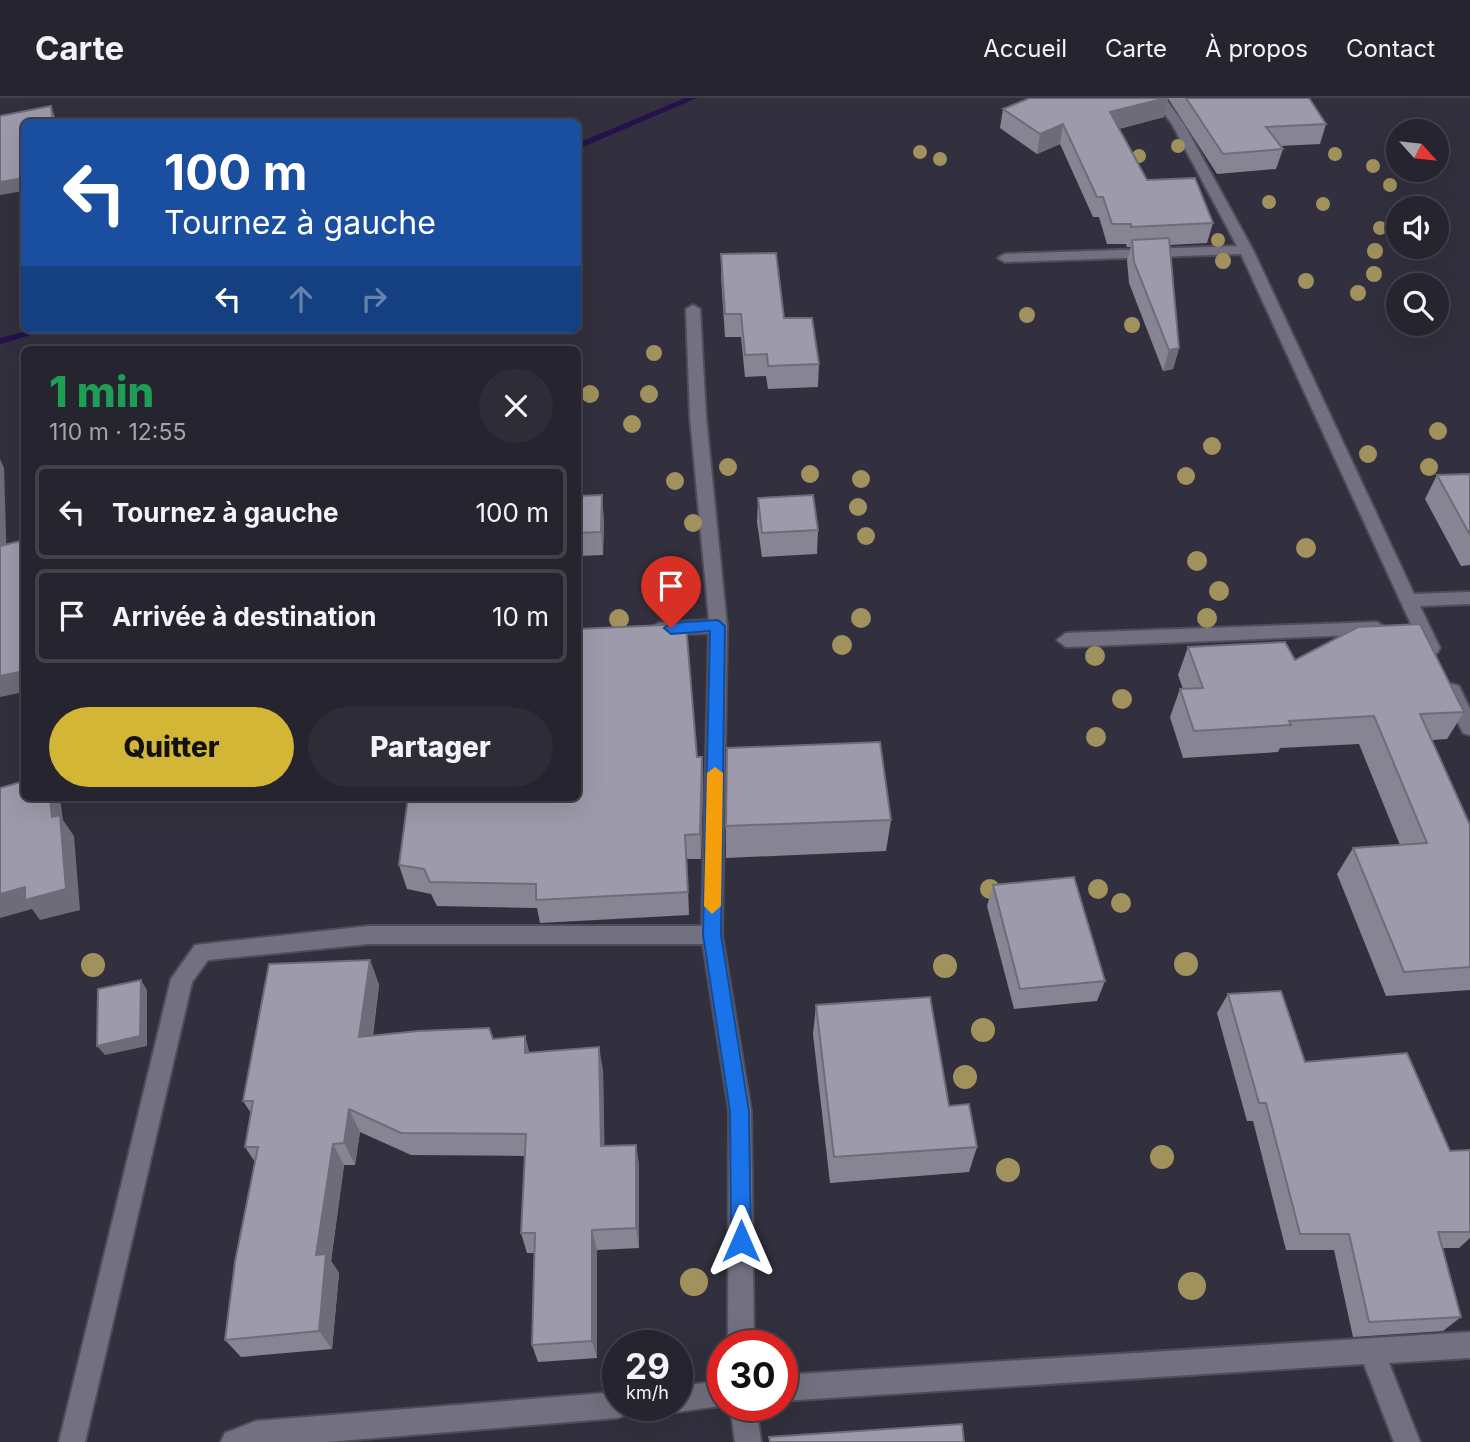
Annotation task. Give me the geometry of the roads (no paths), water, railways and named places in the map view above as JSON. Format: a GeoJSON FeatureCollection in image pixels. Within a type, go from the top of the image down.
{"type":"FeatureCollection","features":[{"type":"Feature","properties":{"kind":"street"},"geometry":{"type":"LineString","coordinates":[[1159,98],[1178,124],[1246,250],[1409,600],[1407,627],[1440,666],[1470,728]]}},
{"type":"Feature","properties":{"kind":"street"},"geometry":{"type":"LineString","coordinates":[[1005,258],[1246,250]]}},
{"type":"Feature","properties":{"kind":"street"},"geometry":{"type":"LineString","coordinates":[[693,309],[698,417],[718,626],[712,935],[740,1111],[741,1330]]}},
{"type":"Feature","properties":{"kind":"street"},"geometry":{"type":"LineString","coordinates":[[1409,600],[1470,598]]}},
{"type":"Feature","properties":{"kind":"street"},"geometry":{"type":"LineString","coordinates":[[641,630],[718,626]]}},
{"type":"Feature","properties":{"kind":"street"},"geometry":{"type":"LineString","coordinates":[[1066,640],[1407,627]]}},
{"type":"Feature","properties":{"kind":"street"},"geometry":{"type":"LineString","coordinates":[[72,1442],[178,992],[182,979],[202,951],[369,935],[712,935]]}},
{"type":"Feature","properties":{"kind":"street"},"geometry":{"type":"LineString","coordinates":[[798,1387],[1470,1345]]}},
{"type":"Feature","properties":{"kind":"street"},"geometry":{"type":"LineString","coordinates":[[1372,1353],[1407,1442]]}},
{"type":"Feature","properties":{"kind":"street"},"geometry":{"type":"LineString","coordinates":[[234,1442],[256,1434],[602,1407]]}},
{"type":"Feature","properties":{"kind":"street"},"geometry":{"type":"LineString","coordinates":[[745,1421],[748,1442]]}},
{"type":"Feature","properties":{"kind":"waterway"},"geometry":{"type":"LineString","coordinates":[[581,145],[693,98]]}},
{"type":"Feature","properties":{"kind":"waterway"},"geometry":{"type":"LineString","coordinates":[[0,341],[31,333]]}}]}
